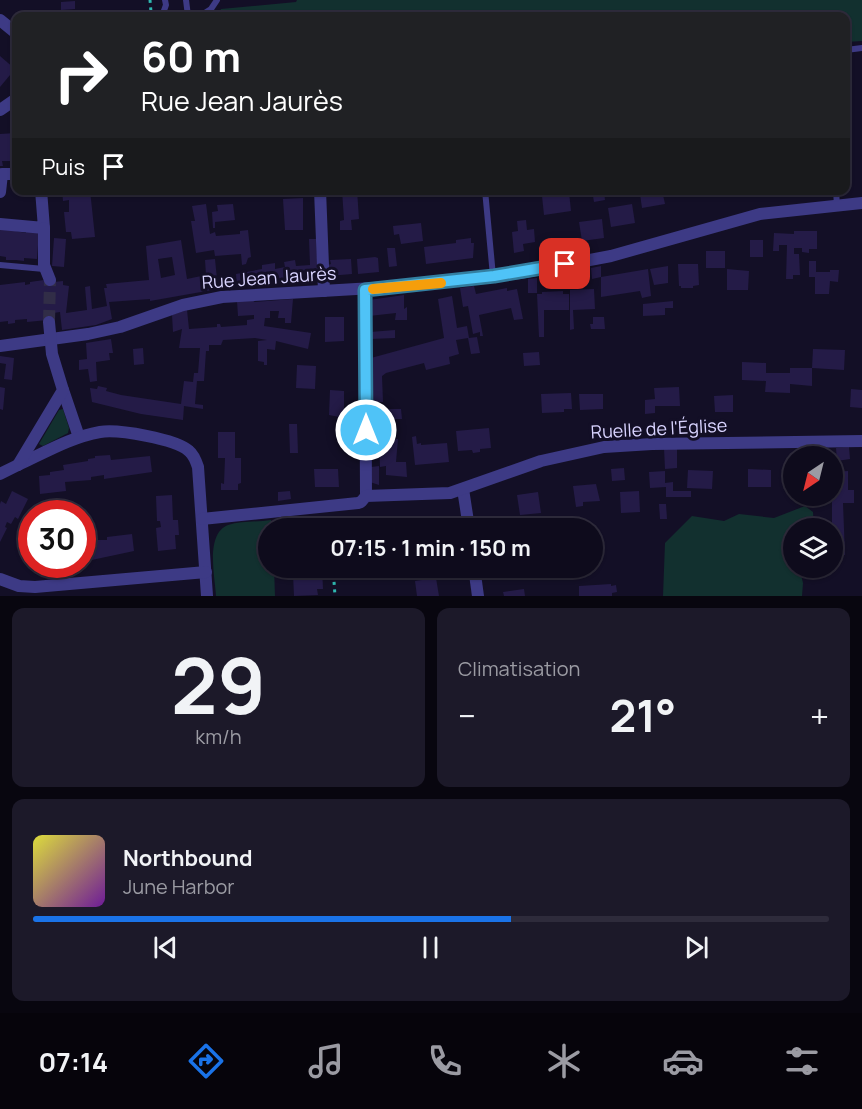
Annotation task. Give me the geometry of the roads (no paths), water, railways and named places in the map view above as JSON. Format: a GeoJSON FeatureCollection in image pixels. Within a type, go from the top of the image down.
{"type":"FeatureCollection","features":[{"type":"Feature","properties":{"kind":"street"},"geometry":{"type":"LineString","coordinates":[[0,20],[12,30]]}},
{"type":"Feature","properties":{"kind":"street"},"geometry":{"type":"LineString","coordinates":[[0,192],[2,174],[12,174]]}},
{"type":"Feature","properties":{"kind":"street"},"geometry":{"type":"LineString","coordinates":[[41,195],[47,275]]}},
{"type":"Feature","properties":{"kind":"street"},"geometry":{"type":"LineString","coordinates":[[320,195],[324,291]]}},
{"type":"Feature","properties":{"kind":"street","name":"Rue Jean Jaurès"},"geometry":{"type":"LineString","coordinates":[[0,346],[50,340],[120,327],[183,305],[222,297],[365,290],[494,276],[610,256],[760,214],[862,203]]}},
{"type":"Feature","properties":{"kind":"street"},"geometry":{"type":"LineString","coordinates":[[0,224],[44,228]]}},
{"type":"Feature","properties":{"kind":"street"},"geometry":{"type":"LineString","coordinates":[[365,290],[366,496]]}},
{"type":"Feature","properties":{"kind":"street"},"geometry":{"type":"LineString","coordinates":[[49,322],[50,340],[63,390],[79,437]]}},
{"type":"Feature","properties":{"kind":"street"},"geometry":{"type":"LineString","coordinates":[[18,465],[63,390]]}},
{"type":"Feature","properties":{"kind":"street"},"geometry":{"type":"LineString","coordinates":[[0,474],[79,437],[102,432],[119,432],[172,441],[184,447],[194,456],[198,467],[207,596]]}},
{"type":"Feature","properties":{"kind":"street","name":"Ruelle de l'Église"},"geometry":{"type":"LineString","coordinates":[[202,519],[358,503],[366,496],[438,495],[463,489],[541,460],[604,447],[652,444],[862,441]]}},
{"type":"Feature","properties":{"kind":"street"},"geometry":{"type":"LineString","coordinates":[[463,489],[467,518]]}},
{"type":"Feature","properties":{"kind":"street"},"geometry":{"type":"LineString","coordinates":[[0,579],[19,586],[34,587],[206,572]]}},
{"type":"Feature","properties":{"kind":"street"},"geometry":{"type":"LineString","coordinates":[[476,578],[478,596]]}},
{"type":"Feature","properties":{"kind":"lane"},"geometry":{"type":"LineString","coordinates":[[206,12],[217,0]]}},
{"type":"Feature","properties":{"kind":"lane"},"geometry":{"type":"LineString","coordinates":[[486,195],[494,276]]}},
{"type":"Feature","properties":{"kind":"lane"},"geometry":{"type":"LineString","coordinates":[[836,195],[837,206]]}},
{"type":"Feature","properties":{"kind":"lane"},"geometry":{"type":"LineString","coordinates":[[0,265],[47,275]]}},
{"type":"Feature","properties":{"kind":"tunnel"},"geometry":{"type":"LineString","coordinates":[[49,322],[50,280]]}}]}
